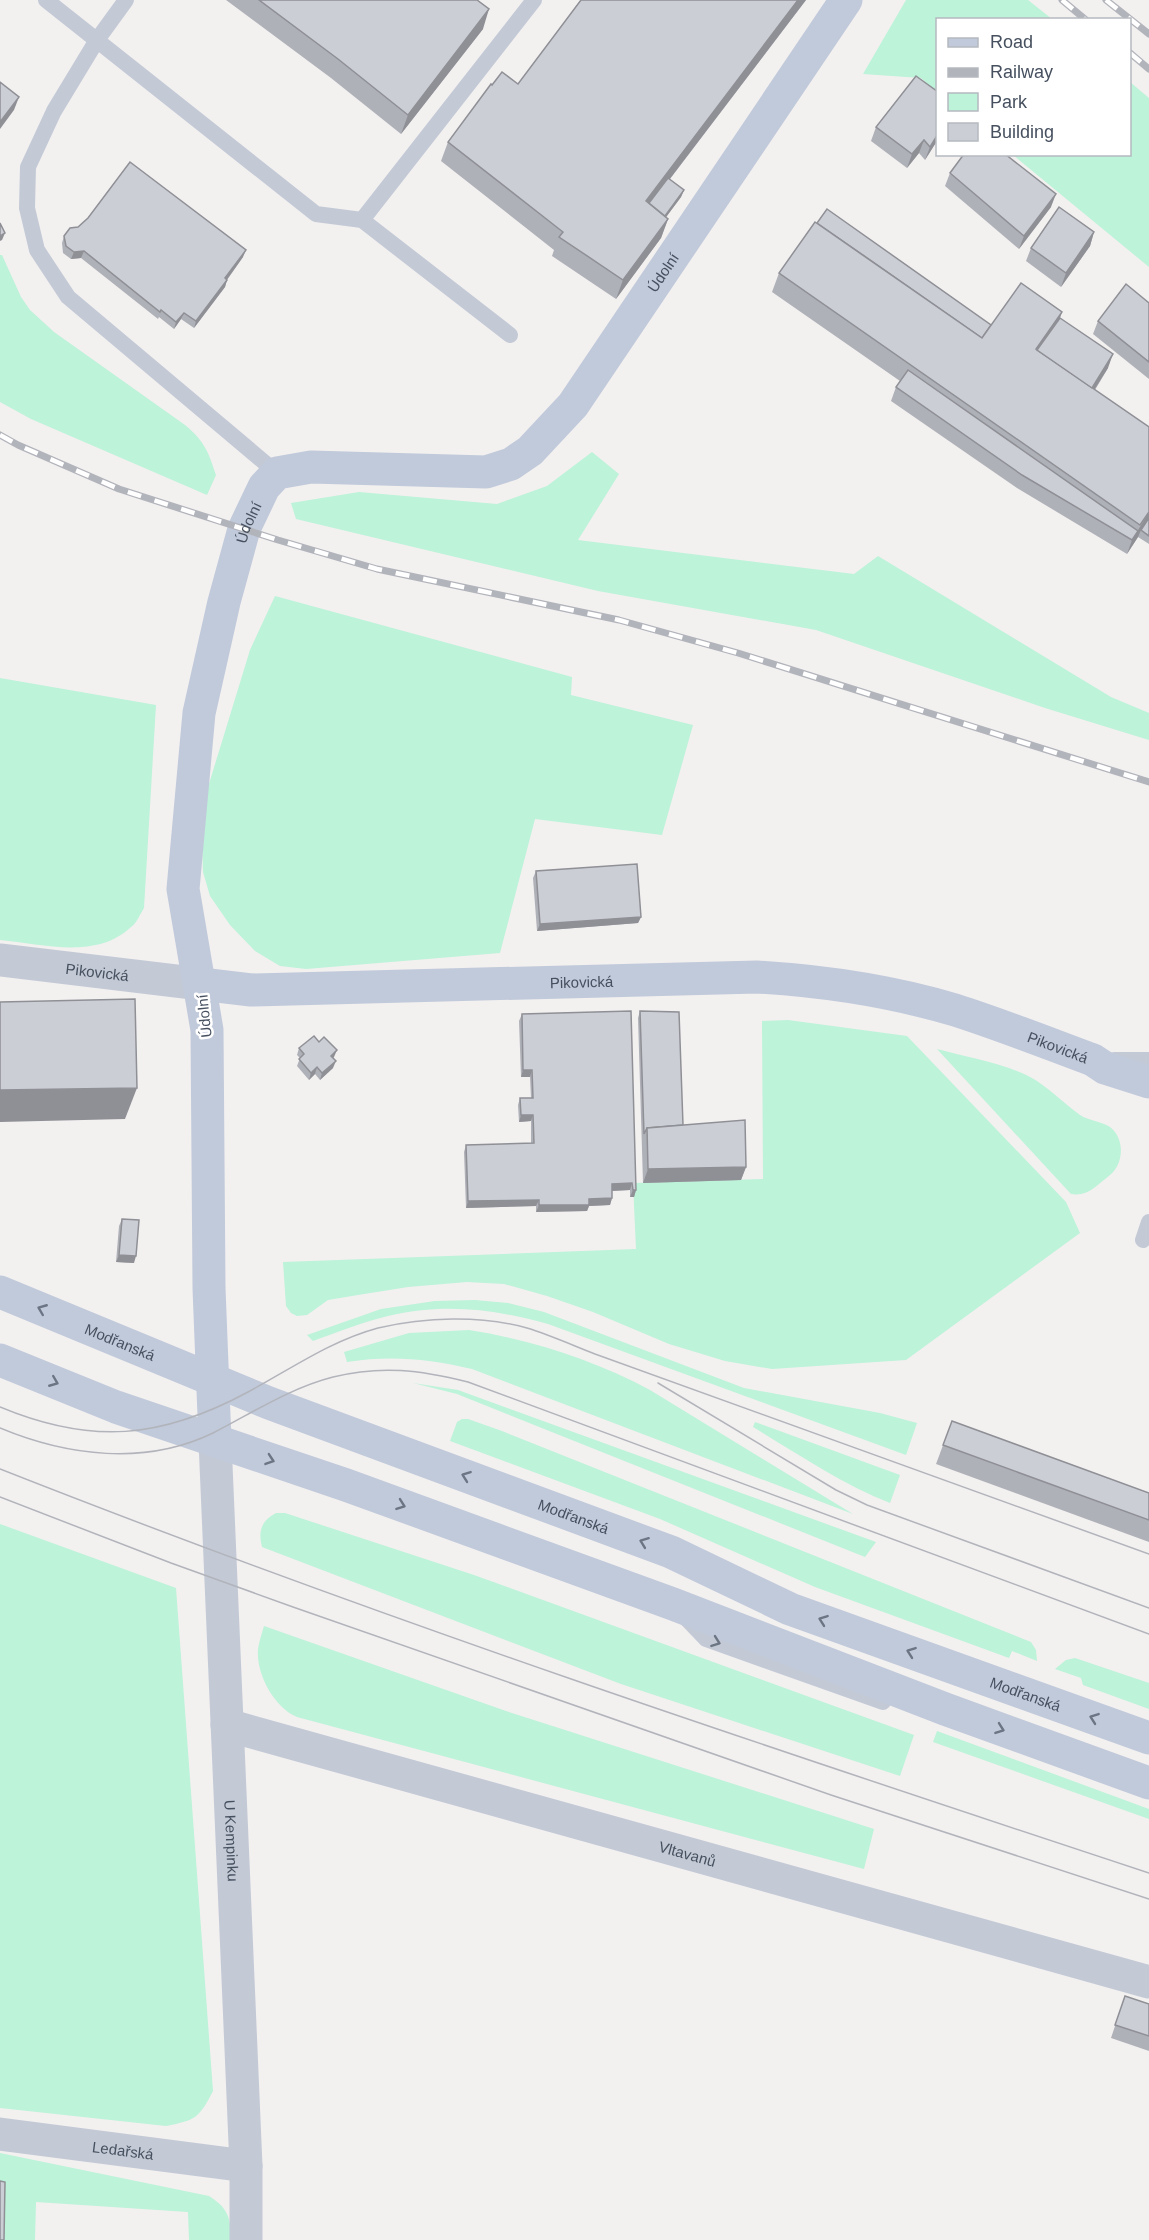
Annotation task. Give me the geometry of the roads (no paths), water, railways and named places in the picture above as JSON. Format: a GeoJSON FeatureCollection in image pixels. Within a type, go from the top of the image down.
{"type":"FeatureCollection","features":[{"type":"Feature","properties":{"kind":"street","name":"Údolní"},"geometry":{"type":"LineString","coordinates":[[215,1441],[209,1288],[207,1030],[201,984],[183,889],[199,713],[224,602],[244,529],[264,487],[278,473],[310,467],[486,472],[510,464],[530,451],[573,405],[846,0]]}},
{"type":"Feature","properties":{"kind":"street","name":"Pikovická"},"geometry":{"type":"LineString","coordinates":[[0,960],[251,990],[745,977],[814,981],[871,990],[954,1010],[1093,1060],[1105,1068],[1149,1083]]}},
{"type":"Feature","properties":{"kind":"street","name":"Modřanská"},"geometry":{"type":"LineString","coordinates":[[0,1292],[376,1443],[661,1548],[790,1609],[1149,1738]]}},
{"type":"Feature","properties":{"kind":"street"},"geometry":{"type":"LineString","coordinates":[[0,1360],[116,1407],[346,1485],[673,1604],[945,1709],[1149,1783]]}},
{"type":"Feature","properties":{"kind":"street","name":"U Kempinku"},"geometry":{"type":"LineString","coordinates":[[215,1441],[246,2166],[246,2240]]}},
{"type":"Feature","properties":{"kind":"street","name":"Vltavanů"},"geometry":{"type":"LineString","coordinates":[[227,1725],[1149,1982]]}},
{"type":"Feature","properties":{"kind":"street","name":"Ledařská"},"geometry":{"type":"LineString","coordinates":[[0,2134],[246,2166]]}},
{"type":"Feature","properties":{"kind":"lane"},"geometry":{"type":"LineString","coordinates":[[46,0],[316,214],[363,220],[510,335]]}},
{"type":"Feature","properties":{"kind":"lane"},"geometry":{"type":"LineString","coordinates":[[126,0],[97,40],[54,111],[28,167],[27,208],[37,250],[68,297],[278,473]]}},
{"type":"Feature","properties":{"kind":"lane"},"geometry":{"type":"LineString","coordinates":[[363,220],[534,0]]}},
{"type":"Feature","properties":{"kind":"lane"},"geometry":{"type":"LineString","coordinates":[[1093,1060],[1149,1060]]}},
{"type":"Feature","properties":{"kind":"lane"},"geometry":{"type":"LineString","coordinates":[[1143,1240],[1149,1222]]}},
{"type":"Feature","properties":{"kind":"tram line"},"geometry":{"type":"LineString","coordinates":[[0,1407],[65,1427],[96,1431],[126,1431],[155,1427],[185,1420],[216,1408],[343,1340],[378,1328],[433,1320],[490,1321],[527,1328],[544,1334],[1149,1554]]}},
{"type":"Feature","properties":{"kind":"tram line"},"geometry":{"type":"LineString","coordinates":[[0,1428],[26,1438],[79,1451],[133,1453],[160,1450],[213,1433],[286,1394],[333,1377],[384,1370],[433,1374],[468,1382],[1149,1634]]}},
{"type":"Feature","properties":{"kind":"tram line"},"geometry":{"type":"LineString","coordinates":[[658,1383],[836,1490],[867,1505],[1149,1608]]}},
{"type":"Feature","properties":{"kind":"tram line"},"geometry":{"type":"LineString","coordinates":[[0,1469],[428,1629],[716,1729],[1149,1873]]}},
{"type":"Feature","properties":{"kind":"tram line"},"geometry":{"type":"LineString","coordinates":[[0,1497],[293,1607],[831,1795],[1149,1899]]}},
{"type":"Feature","properties":{"kind":"railway"},"geometry":{"type":"LineString","coordinates":[[1062,0],[1084,18]]}},
{"type":"Feature","properties":{"kind":"railway"},"geometry":{"type":"LineString","coordinates":[[1106,0],[1129,18]]}},
{"type":"Feature","properties":{"kind":"railway"},"geometry":{"type":"LineString","coordinates":[[1131,20],[1149,34]]}},
{"type":"Feature","properties":{"kind":"railway"},"geometry":{"type":"LineString","coordinates":[[1131,54],[1149,69]]}},
{"type":"Feature","properties":{"kind":"railway"},"geometry":{"type":"LineString","coordinates":[[0,435],[119,489],[278,540],[377,569],[619,620],[738,653],[1149,782]]}}]}
